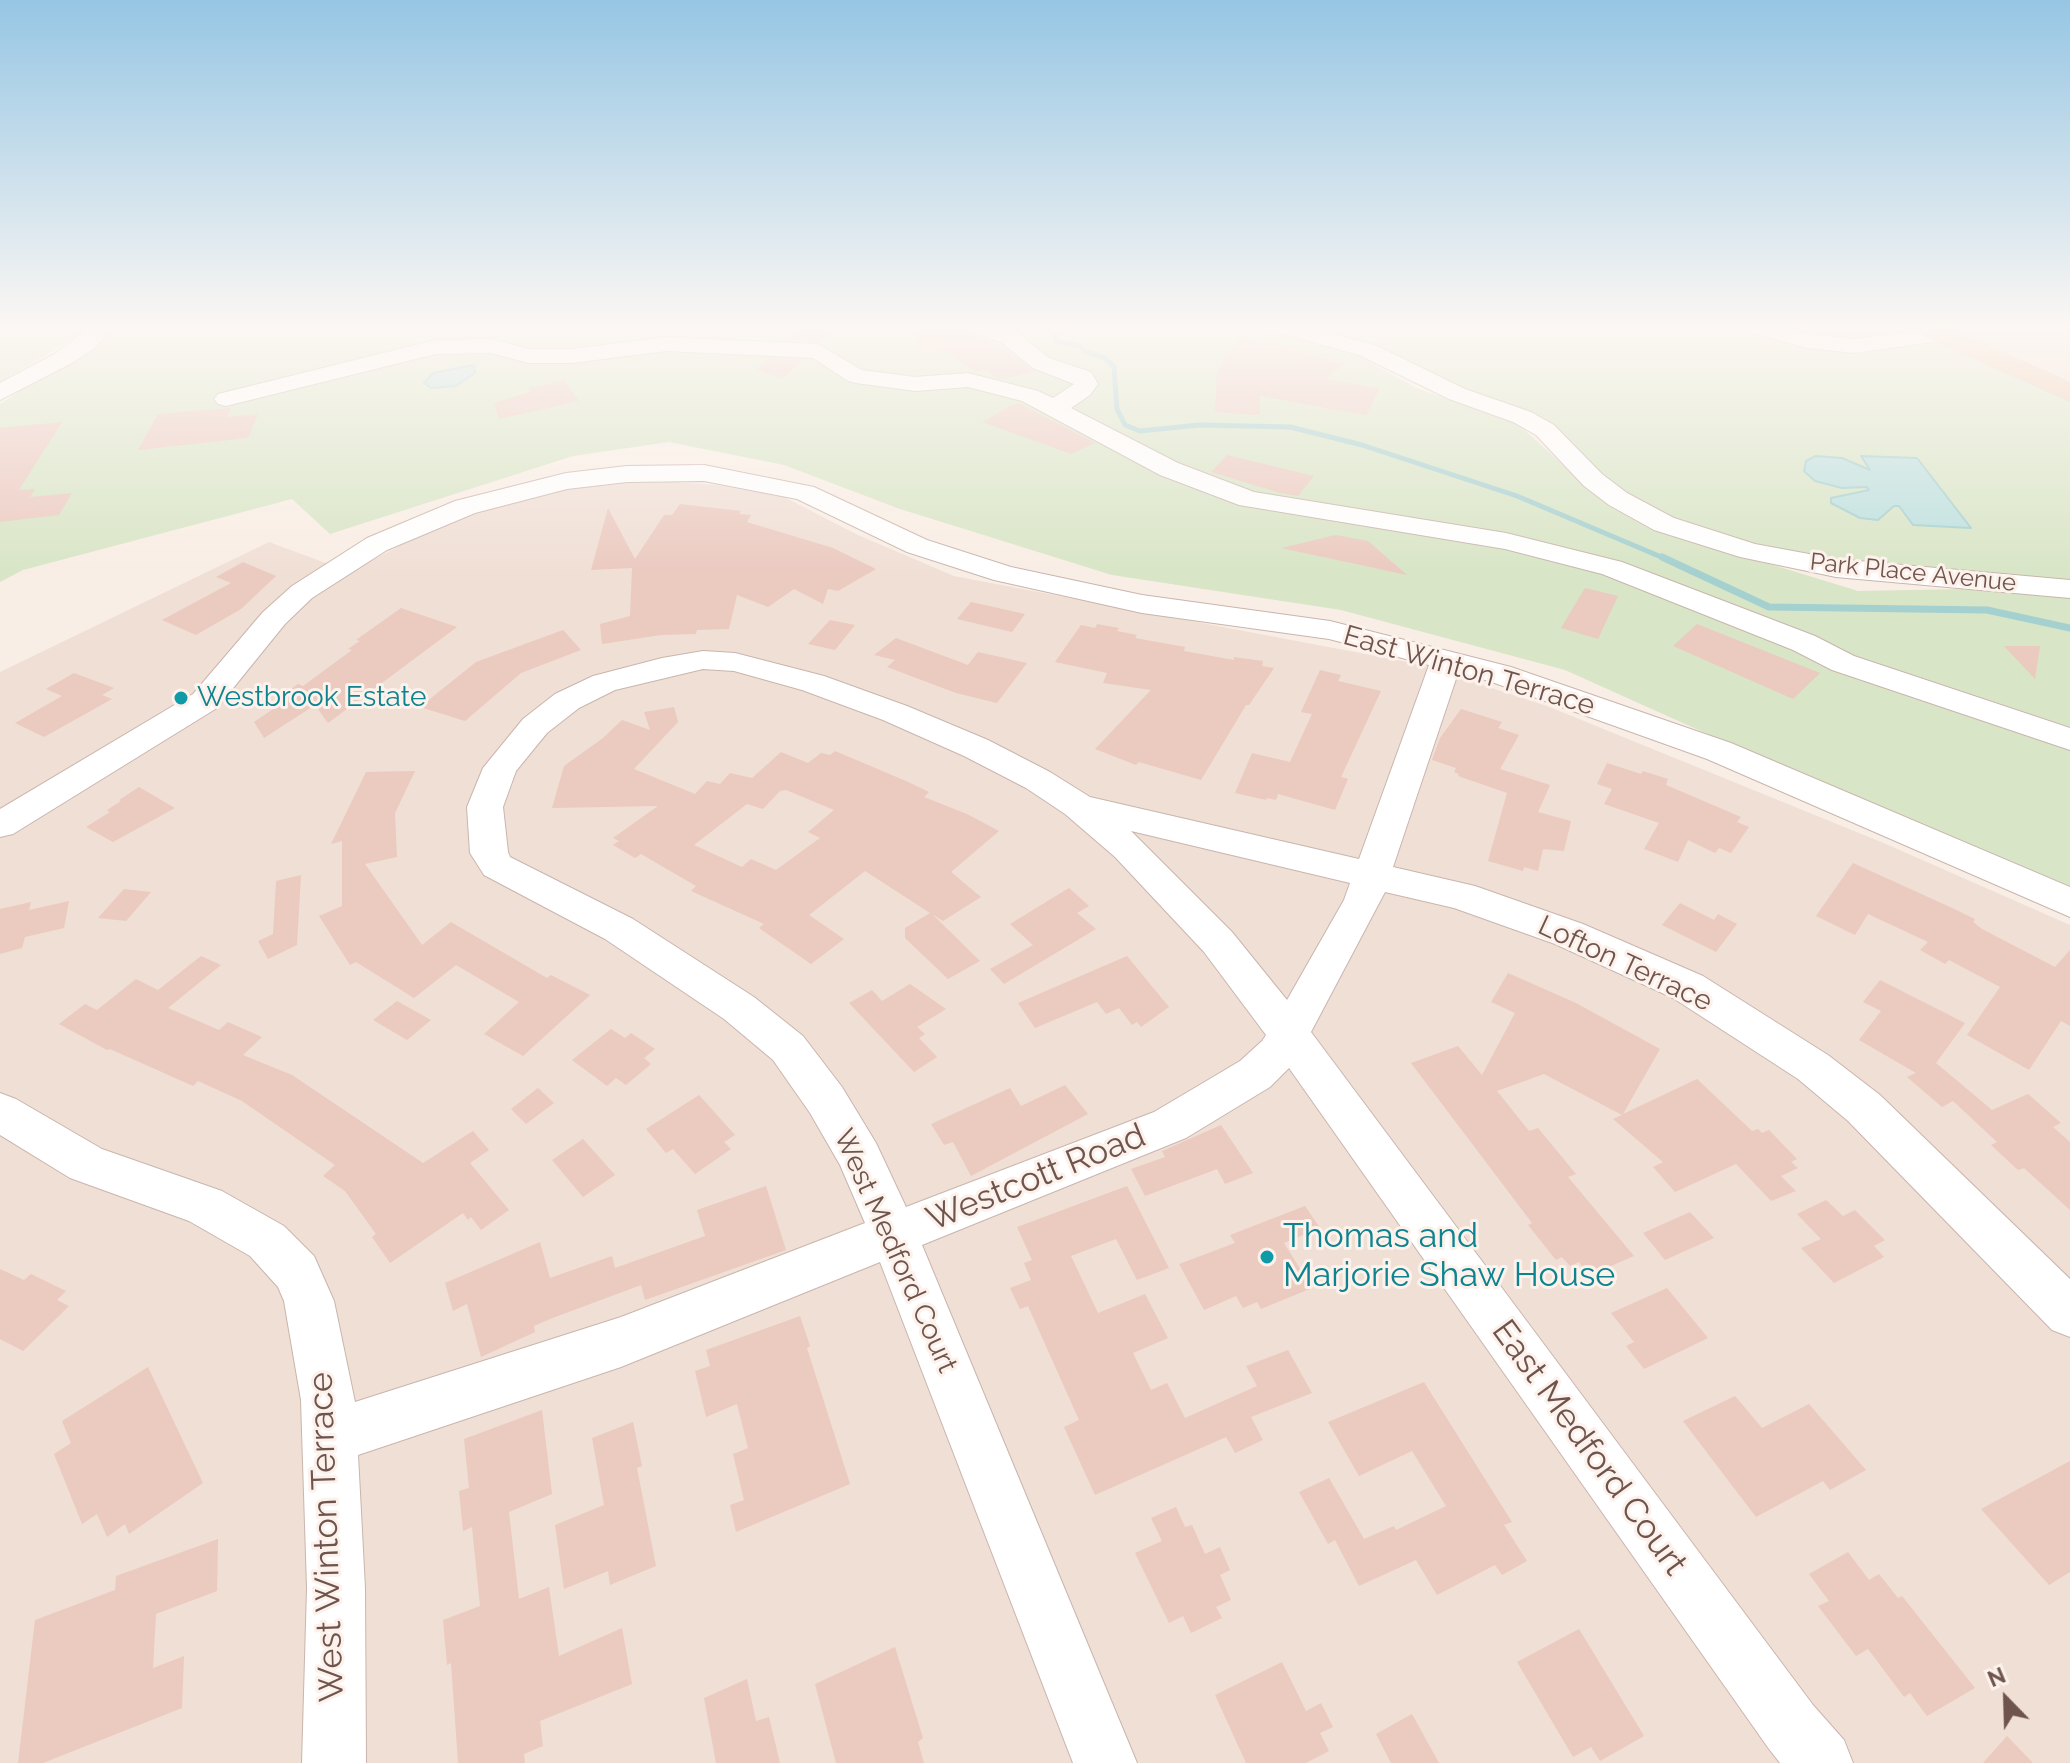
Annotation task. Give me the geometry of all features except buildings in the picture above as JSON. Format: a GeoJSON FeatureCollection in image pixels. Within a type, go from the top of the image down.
{"type":"FeatureCollection","features":[{"type":"Feature","properties":{"kind":"street"},"geometry":{"type":"LineString","coordinates":[[1058,410],[1169,469],[1248,499],[1506,541],[1612,568],[1804,643],[1843,663],[2070,739]]}},
{"type":"Feature","properties":{"kind":"street","name":"Park Place Avenue"},"geometry":{"type":"LineString","coordinates":[[1503,410],[1545,430],[1593,480],[1618,499],[1664,524],[1750,551],[1836,568],[2070,589]]}},
{"type":"Feature","properties":{"kind":"street","name":"East Winton Terrace"},"geometry":{"type":"LineString","coordinates":[[0,825],[205,701],[274,618],[302,592],[377,544],[427,521],[519,491],[566,481],[661,473],[734,477],[805,493],[917,546],[1004,574],[1142,604],[1330,630],[1500,674],[1719,751],[1989,865],[2070,903]]}},
{"type":"Feature","properties":{"kind":"street","name":"Westcott Road"},"geometry":{"type":"LineString","coordinates":[[330,1437],[621,1342],[894,1235],[1170,1125],[1255,1074],[1277,1053],[1289,1034],[1319,985],[1363,900],[1447,659]]}},
{"type":"Feature","properties":{"kind":"street","name":"West Medford Court"},"geometry":{"type":"LineString","coordinates":[[1078,806],[1001,761],[895,713],[813,683],[735,662],[703,660],[604,683],[567,701],[535,726],[500,768],[485,807],[489,853],[497,866],[619,929],[739,1008],[788,1048],[826,1100],[860,1157],[894,1235],[1105,1763]]}},
{"type":"Feature","properties":{"kind":"street","name":"Lofton Terrace"},"geometry":{"type":"LineString","coordinates":[[1078,806],[1461,896],[1569,934],[1688,987],[1813,1067],[1864,1108],[2070,1313]]}},
{"type":"Feature","properties":{"kind":"street","name":"East Medford Court"},"geometry":{"type":"LineString","coordinates":[[1078,806],[1128,848],[1218,942],[1289,1034],[1782,1714],[1821,1763]]}},
{"type":"Feature","properties":{"kind":"street","name":"West Winton Terrace"},"geometry":{"type":"LineString","coordinates":[[0,1112],[86,1164],[205,1206],[267,1241],[297,1272],[309,1301],[328,1400],[336,1588],[334,1763]]}},
{"type":"Feature","properties":{"kind":"shaded area"},"geometry":{"type":"Polygon","coordinates":[[[645,480],[717,485],[784,497],[858,535],[954,576],[1418,664],[1547,706],[1886,844],[2070,925],[2070,1763],[0,1763],[0,672],[269,542],[350,572],[441,524],[554,491],[645,480]]]}},
{"type":"Feature","properties":{"kind":"green space"},"geometry":{"type":"Polygon","coordinates":[[[0,410],[1479,410],[1518,424],[1605,503],[1656,529],[1858,591],[2070,587],[2070,897],[1565,670],[1341,610],[1112,575],[900,509],[784,465],[669,442],[573,456],[330,534],[292,499],[23,570],[0,582],[0,410]]]}},
{"type":"Feature","properties":{"kind":"green space"},"geometry":{"type":"Polygon","coordinates":[[[1517,410],[2070,410],[2070,584],[1864,565],[1754,544],[1694,526],[1646,507],[1601,478],[1550,423],[1517,410]]]}},
{"type":"Feature","properties":{"kind":"water"},"geometry":{"type":"Polygon","coordinates":[[[1815,456],[1842,458],[1870,470],[1861,456],[1917,458],[1971,528],[1913,525],[1899,506],[1894,506],[1878,520],[1860,518],[1831,503],[1831,498],[1869,490],[1867,487],[1842,488],[1815,481],[1804,471],[1806,461],[1815,456]]]}},
{"type":"Feature","properties":{"kind":"waterway"},"geometry":{"type":"LineString","coordinates":[[1118,410],[1125,425],[1140,431],[1199,425],[1290,427],[1362,445],[1517,496],[1666,559]]}},
{"type":"Feature","properties":{"kind":"waterway"},"geometry":{"type":"LineString","coordinates":[[1662,557],[1769,607],[1987,610],[2070,628]]}},
{"type":"Feature","properties":{"kind":"place","name":"Westbrook Estate"},"geometry":{"type":"Point","coordinates":[181,698]}},
{"type":"Feature","properties":{"kind":"place","name":"Thomas and Marjorie Shaw House"},"geometry":{"type":"Point","coordinates":[1267,1257]}}]}
